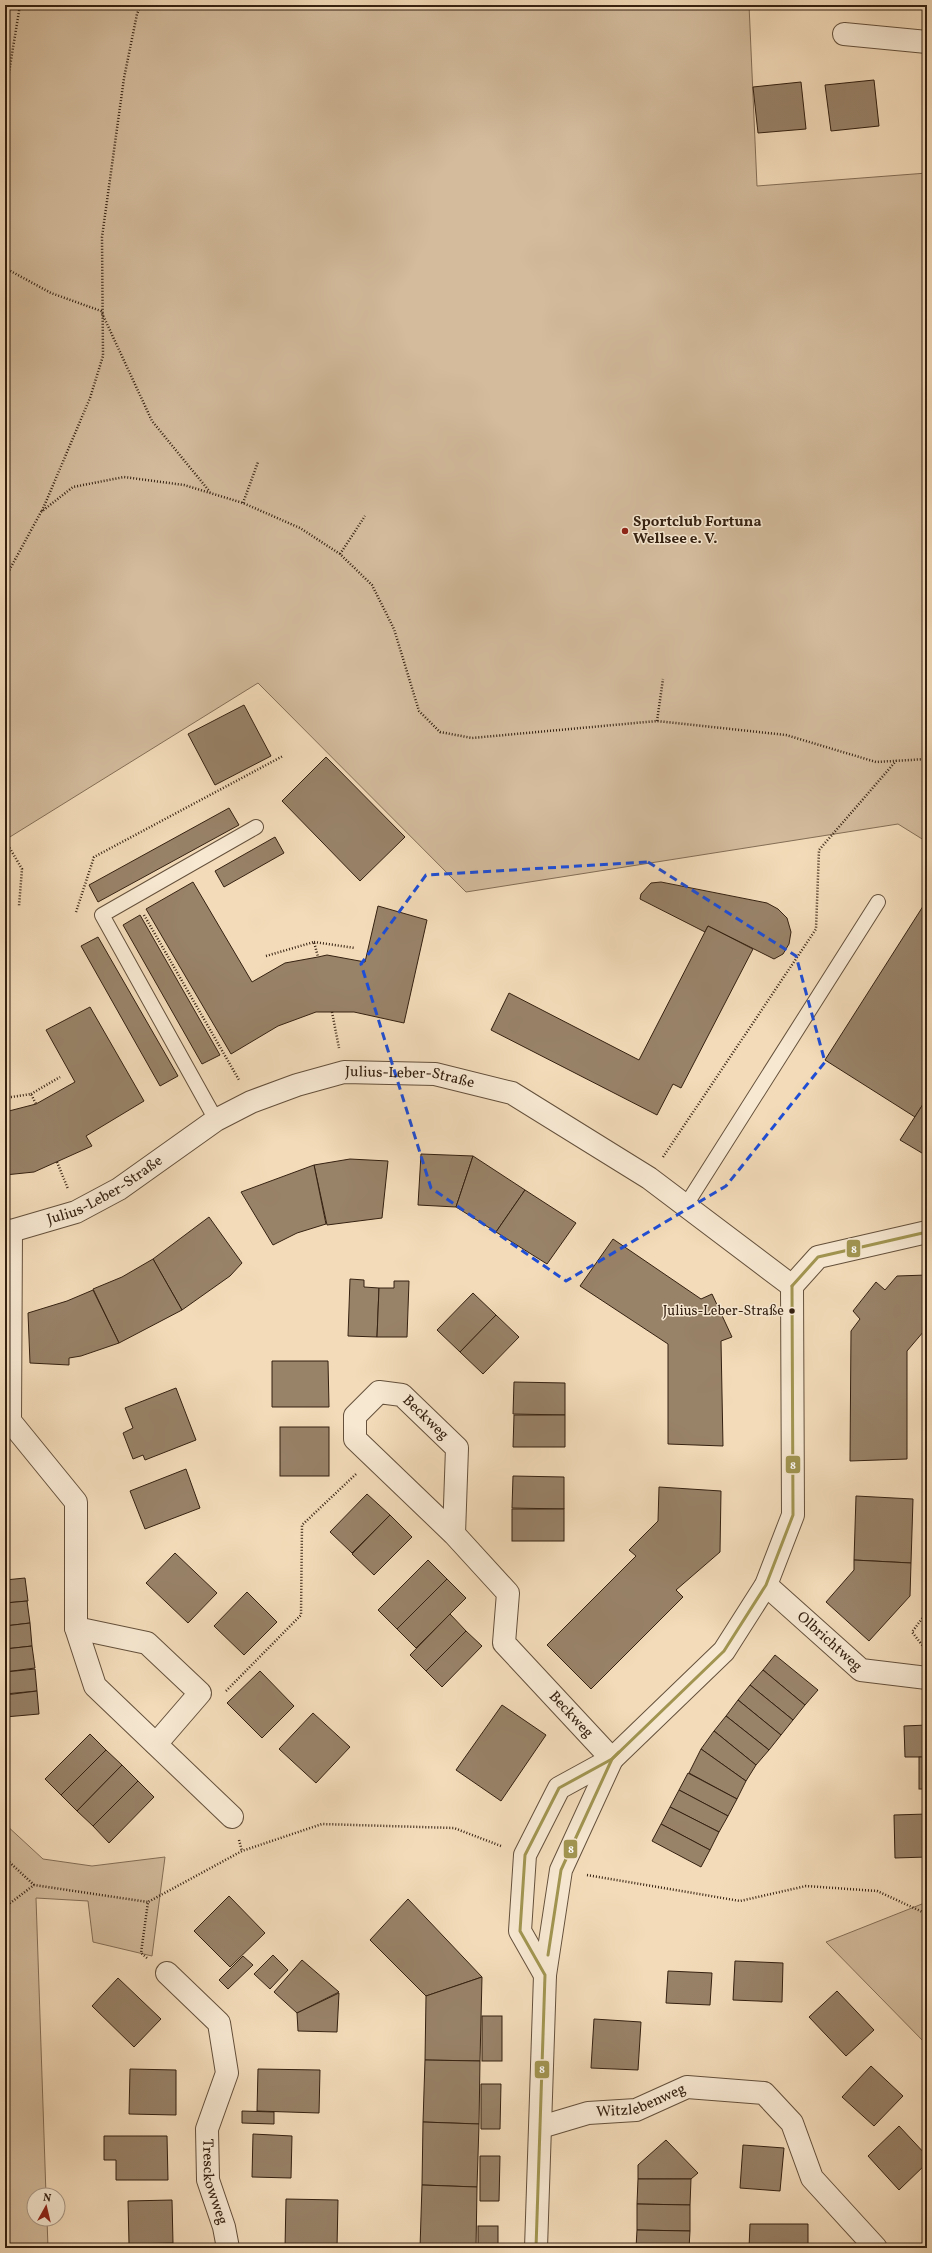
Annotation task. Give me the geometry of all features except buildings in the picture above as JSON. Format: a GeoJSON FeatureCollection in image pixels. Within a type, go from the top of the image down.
{"type":"FeatureCollection","features":[{"type":"Feature","properties":{"kind":"street"},"geometry":{"type":"LineString","coordinates":[[844,34],[927,42]]}},
{"type":"Feature","properties":{"kind":"street","name":"Julius-Leber-Straße"},"geometry":{"type":"LineString","coordinates":[[8,1230],[76,1212],[120,1189],[216,1120],[251,1102],[297,1085],[344,1072],[435,1074],[512,1093],[649,1178],[792,1286]]}},
{"type":"Feature","properties":{"kind":"street"},"geometry":{"type":"LineString","coordinates":[[8,1230],[10,1420],[76,1502],[76,1628],[95,1686],[232,1817]]}},
{"type":"Feature","properties":{"kind":"street"},"geometry":{"type":"LineString","coordinates":[[545,1975],[520,1931],[524,1856],[559,1788],[612,1759],[724,1651],[766,1586],[793,1515],[792,1286],[818,1257],[927,1232]]}},
{"type":"Feature","properties":{"kind":"street","name":"Beckweg"},"geometry":{"type":"LineString","coordinates":[[454,1534],[457,1448],[402,1395],[379,1392],[355,1416],[355,1439],[454,1534],[508,1593],[504,1643],[612,1759]]}},
{"type":"Feature","properties":{"kind":"street","name":"Olbrichtweg"},"geometry":{"type":"LineString","coordinates":[[766,1586],[861,1670],[926,1677]]}},
{"type":"Feature","properties":{"kind":"street"},"geometry":{"type":"LineString","coordinates":[[76,1628],[147,1643],[200,1693],[156,1744]]}},
{"type":"Feature","properties":{"kind":"street"},"geometry":{"type":"LineString","coordinates":[[536,2248],[545,1975],[561,1870],[612,1759]]}},
{"type":"Feature","properties":{"kind":"street","name":"Tresckowweg"},"geometry":{"type":"LineString","coordinates":[[167,1973],[219,2023],[226,2073],[207,2129],[208,2180],[224,2227],[228,2248]]}},
{"type":"Feature","properties":{"kind":"street","name":"Witzlebenweg"},"geometry":{"type":"LineString","coordinates":[[541,2127],[588,2113],[636,2110],[687,2087],[764,2093],[792,2123],[812,2178],[876,2248]]}},
{"type":"Feature","properties":{"kind":"lane"},"geometry":{"type":"LineString","coordinates":[[216,1120],[102,915],[256,827]]}},
{"type":"Feature","properties":{"kind":"lane"},"geometry":{"type":"LineString","coordinates":[[686,1205],[878,902]]}},
{"type":"Feature","properties":{"kind":"path"},"geometry":{"type":"LineString","coordinates":[[5,97],[20,5]]}},
{"type":"Feature","properties":{"kind":"path"},"geometry":{"type":"LineString","coordinates":[[5,578],[41,512],[90,398],[103,356],[101,310],[102,236],[124,78],[137,14],[141,5]]}},
{"type":"Feature","properties":{"kind":"path"},"geometry":{"type":"LineString","coordinates":[[5,268],[51,293],[101,310],[152,421],[211,493]]}},
{"type":"Feature","properties":{"kind":"path"},"geometry":{"type":"LineString","coordinates":[[244,502],[258,462]]}},
{"type":"Feature","properties":{"kind":"path"},"geometry":{"type":"LineString","coordinates":[[41,512],[73,487],[124,477],[184,485],[244,502],[300,528],[340,554],[372,585],[394,629],[419,711],[440,732],[472,738],[657,720],[786,735],[876,762],[927,759]]}},
{"type":"Feature","properties":{"kind":"path"},"geometry":{"type":"LineString","coordinates":[[340,554],[365,516]]}},
{"type":"Feature","properties":{"kind":"path"},"geometry":{"type":"LineString","coordinates":[[657,720],[663,679]]}},
{"type":"Feature","properties":{"kind":"path"},"geometry":{"type":"LineString","coordinates":[[76,912],[94,857],[282,756]]}},
{"type":"Feature","properties":{"kind":"path"},"geometry":{"type":"LineString","coordinates":[[649,1178],[816,929],[819,850],[896,761]]}},
{"type":"Feature","properties":{"kind":"path"},"geometry":{"type":"LineString","coordinates":[[5,840],[22,869],[19,906]]}},
{"type":"Feature","properties":{"kind":"path"},"geometry":{"type":"LineString","coordinates":[[134,897],[251,1102]]}},
{"type":"Feature","properties":{"kind":"path"},"geometry":{"type":"LineString","coordinates":[[314,942],[318,957]]}},
{"type":"Feature","properties":{"kind":"path"},"geometry":{"type":"LineString","coordinates":[[266,956],[314,942],[356,948]]}},
{"type":"Feature","properties":{"kind":"path"},"geometry":{"type":"LineString","coordinates":[[332,1012],[344,1072]]}},
{"type":"Feature","properties":{"kind":"path"},"geometry":{"type":"LineString","coordinates":[[5,1098],[31,1094],[60,1077]]}},
{"type":"Feature","properties":{"kind":"path"},"geometry":{"type":"LineString","coordinates":[[31,1094],[36,1104]]}},
{"type":"Feature","properties":{"kind":"path"},"geometry":{"type":"LineString","coordinates":[[220,1697],[301,1615],[302,1525],[374,1457]]}},
{"type":"Feature","properties":{"kind":"path"},"geometry":{"type":"LineString","coordinates":[[926,1677],[926,1650],[912,1632],[927,1612]]}},
{"type":"Feature","properties":{"kind":"path"},"geometry":{"type":"LineString","coordinates":[[5,1858],[34,1885],[148,1902],[242,1851],[322,1824],[454,1828],[524,1856]]}},
{"type":"Feature","properties":{"kind":"path"},"geometry":{"type":"LineString","coordinates":[[561,1870],[740,1901],[806,1886],[877,1891],[927,1914]]}},
{"type":"Feature","properties":{"kind":"path"},"geometry":{"type":"LineString","coordinates":[[5,1907],[34,1885]]}},
{"type":"Feature","properties":{"kind":"path"},"geometry":{"type":"LineString","coordinates":[[148,1902],[141,1953],[167,1973]]}},
{"type":"Feature","properties":{"kind":"highlighted area"},"geometry":{"type":"Polygon","coordinates":[[[648,862],[796,956],[825,1062],[726,1186],[566,1281],[431,1188],[361,964],[426,875],[648,862]]]}},
{"type":"Feature","properties":{"kind":"shaded area"},"geometry":{"type":"Polygon","coordinates":[[[5,5],[749,5],[757,186],[927,173],[927,842],[898,824],[466,892],[258,683],[5,840],[5,5]]]}},
{"type":"Feature","properties":{"kind":"shaded area"},"geometry":{"type":"Polygon","coordinates":[[[5,1824],[43,1859],[92,1866],[165,1857],[152,1956],[93,1942],[88,1901],[36,1898],[46,2187],[26,2187],[26,2227],[47,2227],[48,2248],[5,2248],[5,1824]]]}},
{"type":"Feature","properties":{"kind":"shaded area"},"geometry":{"type":"Polygon","coordinates":[[[927,1902],[927,2045],[826,1942],[927,1902]]]}},
{"type":"Feature","properties":{"kind":"transit line","name":"8"},"geometry":{"type":"LineString","coordinates":[[792,1286],[818,1257],[927,1232]]}},
{"type":"Feature","properties":{"kind":"transit line","name":"8"},"geometry":{"type":"LineString","coordinates":[[536,2248],[545,1975],[520,1931],[525,1855],[559,1788],[612,1759],[724,1651],[766,1585],[793,1515],[792,1286]]}},
{"type":"Feature","properties":{"kind":"transit line","name":"8"},"geometry":{"type":"LineString","coordinates":[[548,1955],[561,1870],[612,1759],[619,1752]]}},
{"type":"Feature","properties":{"kind":"place","name":"Sportclub Fortuna Wellsee e. V."},"geometry":{"type":"Point","coordinates":[625,531]}},
{"type":"Feature","properties":{"kind":"place","name":"Julius-Leber-Straße"},"geometry":{"type":"Point","coordinates":[792,1311]}}]}
